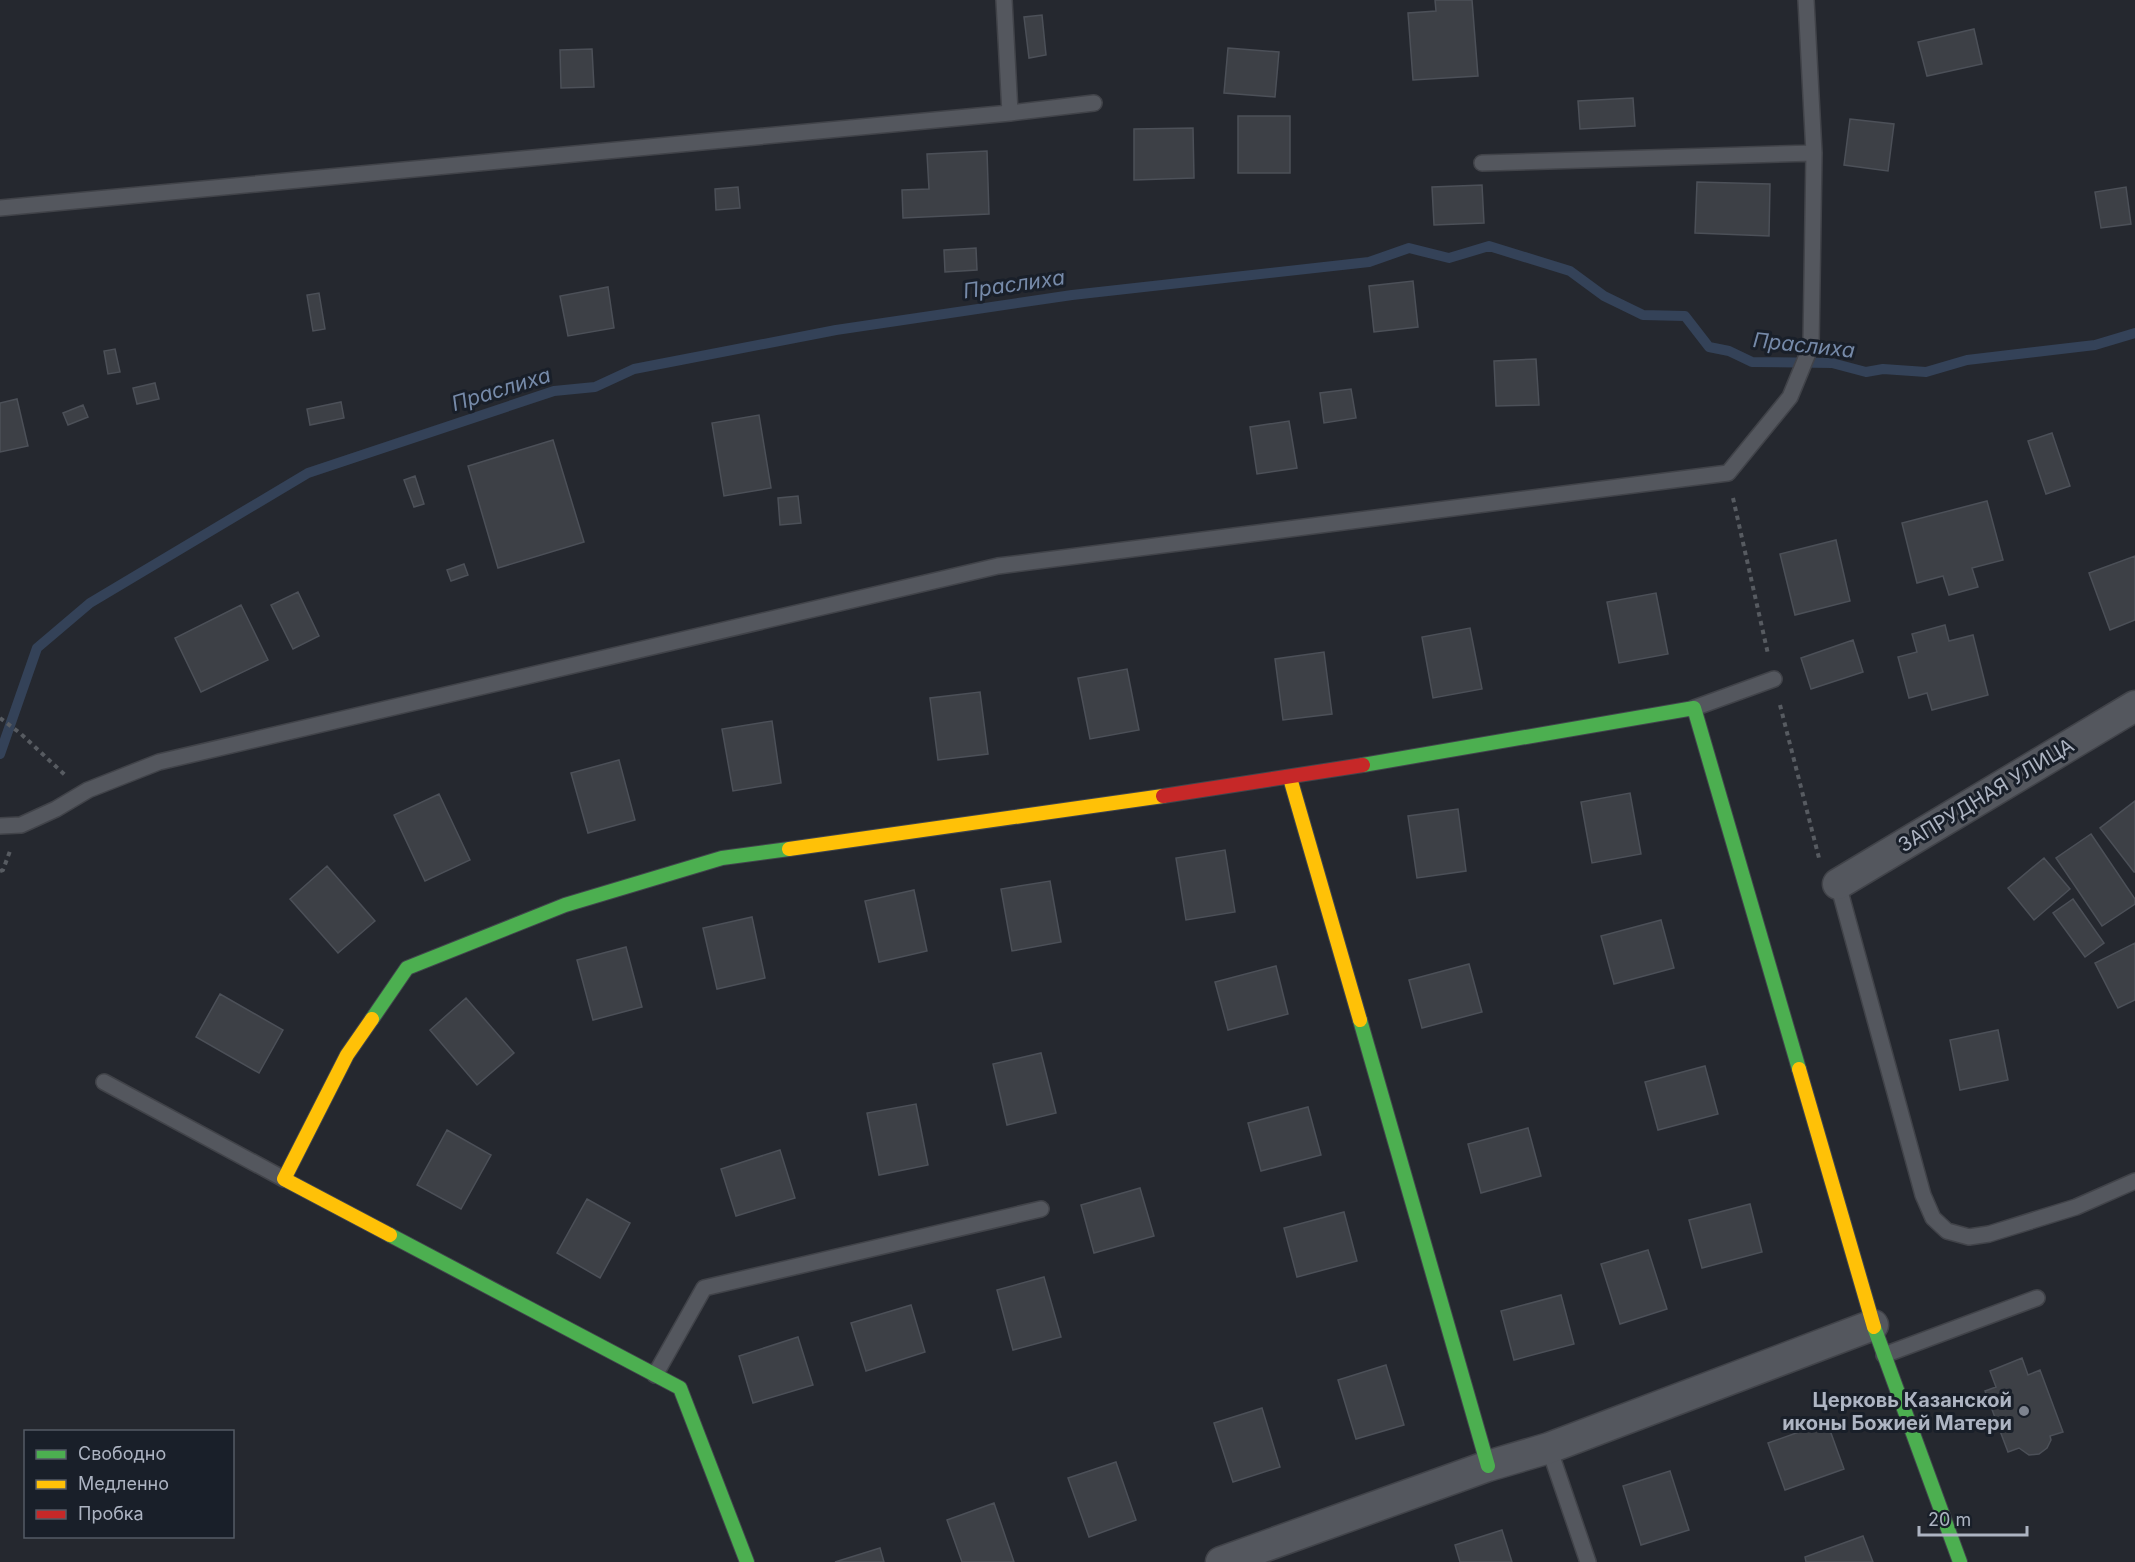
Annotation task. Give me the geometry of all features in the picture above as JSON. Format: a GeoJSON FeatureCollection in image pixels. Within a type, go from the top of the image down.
{"type":"FeatureCollection","features":[{"type":"Feature","properties":{"kind":"street","name":"ЗАПРУДНАЯ УЛИЦА"},"geometry":{"type":"LineString","coordinates":[[1838,884],[2135,706]]}},
{"type":"Feature","properties":{"kind":"street"},"geometry":{"type":"LineString","coordinates":[[747,1562],[680,1388],[284,1179],[347,1055],[407,968],[566,905],[722,858],[1290,778],[1694,708],[1873,1325],[1960,1562]]}},
{"type":"Feature","properties":{"kind":"street"},"geometry":{"type":"LineString","coordinates":[[1290,778],[1488,1466]]}},
{"type":"Feature","properties":{"kind":"street"},"geometry":{"type":"LineString","coordinates":[[1221,1562],[1488,1466],[1549,1448],[1873,1325]]}},
{"type":"Feature","properties":{"kind":"lane"},"geometry":{"type":"LineString","coordinates":[[1004,0],[1010,113]]}},
{"type":"Feature","properties":{"kind":"lane"},"geometry":{"type":"LineString","coordinates":[[0,826],[21,825],[56,809],[88,790],[159,762],[998,566],[1728,473],[1790,397],[1811,346],[1814,153],[1806,0]]}},
{"type":"Feature","properties":{"kind":"lane"},"geometry":{"type":"LineString","coordinates":[[0,208],[1010,113],[1095,103]]}},
{"type":"Feature","properties":{"kind":"lane"},"geometry":{"type":"LineString","coordinates":[[1482,163],[1814,153]]}},
{"type":"Feature","properties":{"kind":"lane"},"geometry":{"type":"LineString","coordinates":[[1694,708],[1774,679]]}},
{"type":"Feature","properties":{"kind":"lane"},"geometry":{"type":"LineString","coordinates":[[1838,884],[1923,1195],[1933,1218],[1947,1231],[1969,1237],[1989,1234],[2076,1207],[2135,1181]]}},
{"type":"Feature","properties":{"kind":"lane"},"geometry":{"type":"LineString","coordinates":[[104,1082],[284,1179]]}},
{"type":"Feature","properties":{"kind":"lane"},"geometry":{"type":"LineString","coordinates":[[655,1375],[704,1288],[1041,1209]]}},
{"type":"Feature","properties":{"kind":"lane"},"geometry":{"type":"LineString","coordinates":[[1884,1355],[2037,1298]]}},
{"type":"Feature","properties":{"kind":"lane"},"geometry":{"type":"LineString","coordinates":[[1549,1448],[1588,1562]]}},
{"type":"Feature","properties":{"kind":"path"},"geometry":{"type":"LineString","coordinates":[[0,718],[66,777],[88,790]]}},
{"type":"Feature","properties":{"kind":"building"},"geometry":{"type":"Polygon","coordinates":[[[1435,0],[1472,0],[1478,76],[1413,80],[1408,13],[1436,11],[1435,0]]]}},
{"type":"Feature","properties":{"kind":"building"},"geometry":{"type":"Polygon","coordinates":[[[1042,15],[1046,55],[1029,58],[1024,17],[1042,15]]]}},
{"type":"Feature","properties":{"kind":"building"},"geometry":{"type":"Polygon","coordinates":[[[1974,29],[1982,64],[1927,76],[1918,42],[1974,29]]]}},
{"type":"Feature","properties":{"kind":"building"},"geometry":{"type":"Polygon","coordinates":[[[1228,48],[1279,52],[1275,97],[1224,93],[1228,48]]]}},
{"type":"Feature","properties":{"kind":"building"},"geometry":{"type":"Polygon","coordinates":[[[592,49],[594,87],[561,88],[560,50],[592,49]]]}},
{"type":"Feature","properties":{"kind":"building"},"geometry":{"type":"Polygon","coordinates":[[[1633,98],[1635,126],[1580,129],[1578,101],[1633,98]]]}},
{"type":"Feature","properties":{"kind":"building"},"geometry":{"type":"Polygon","coordinates":[[[1238,116],[1290,116],[1290,173],[1238,173],[1238,116]]]}},
{"type":"Feature","properties":{"kind":"building"},"geometry":{"type":"Polygon","coordinates":[[[1850,119],[1894,124],[1888,171],[1844,165],[1850,119]]]}},
{"type":"Feature","properties":{"kind":"building"},"geometry":{"type":"Polygon","coordinates":[[[1193,128],[1194,178],[1134,180],[1134,129],[1193,128]]]}},
{"type":"Feature","properties":{"kind":"building"},"geometry":{"type":"Polygon","coordinates":[[[987,151],[989,214],[903,218],[902,190],[929,189],[927,154],[987,151]]]}},
{"type":"Feature","properties":{"kind":"building"},"geometry":{"type":"Polygon","coordinates":[[[1697,182],[1770,184],[1769,236],[1695,233],[1697,182]]]}},
{"type":"Feature","properties":{"kind":"building"},"geometry":{"type":"Polygon","coordinates":[[[1482,185],[1484,223],[1434,225],[1432,187],[1482,185]]]}},
{"type":"Feature","properties":{"kind":"building"},"geometry":{"type":"Polygon","coordinates":[[[738,187],[740,208],[716,210],[715,189],[738,187]]]}},
{"type":"Feature","properties":{"kind":"building"},"geometry":{"type":"Polygon","coordinates":[[[2126,187],[2131,224],[2101,228],[2095,192],[2126,187]]]}},
{"type":"Feature","properties":{"kind":"building"},"geometry":{"type":"Polygon","coordinates":[[[976,248],[977,270],[945,272],[944,250],[976,248]]]}},
{"type":"Feature","properties":{"kind":"building"},"geometry":{"type":"Polygon","coordinates":[[[1413,281],[1418,327],[1374,332],[1369,286],[1413,281]]]}},
{"type":"Feature","properties":{"kind":"building"},"geometry":{"type":"Polygon","coordinates":[[[608,287],[614,328],[568,336],[560,296],[608,287]]]}},
{"type":"Feature","properties":{"kind":"building"},"geometry":{"type":"Polygon","coordinates":[[[319,293],[325,329],[313,331],[307,295],[319,293]]]}},
{"type":"Feature","properties":{"kind":"building"},"geometry":{"type":"Polygon","coordinates":[[[115,349],[120,372],[108,374],[104,351],[115,349]]]}},
{"type":"Feature","properties":{"kind":"building"},"geometry":{"type":"Polygon","coordinates":[[[1536,359],[1539,405],[1496,406],[1494,361],[1536,359]]]}},
{"type":"Feature","properties":{"kind":"building"},"geometry":{"type":"Polygon","coordinates":[[[155,383],[159,399],[137,404],[133,388],[155,383]]]}},
{"type":"Feature","properties":{"kind":"building"},"geometry":{"type":"Polygon","coordinates":[[[1351,389],[1356,418],[1324,423],[1320,393],[1351,389]]]}},
{"type":"Feature","properties":{"kind":"building"},"geometry":{"type":"Polygon","coordinates":[[[17,399],[28,446],[0,452],[0,403],[17,399]]]}},
{"type":"Feature","properties":{"kind":"building"},"geometry":{"type":"Polygon","coordinates":[[[341,402],[344,418],[310,425],[307,409],[341,402]]]}},
{"type":"Feature","properties":{"kind":"building"},"geometry":{"type":"Polygon","coordinates":[[[83,405],[88,417],[68,425],[63,413],[83,405]]]}},
{"type":"Feature","properties":{"kind":"building"},"geometry":{"type":"Polygon","coordinates":[[[759,415],[771,488],[724,496],[712,423],[759,415]]]}},
{"type":"Feature","properties":{"kind":"building"},"geometry":{"type":"Polygon","coordinates":[[[1289,421],[1297,468],[1257,474],[1250,427],[1289,421]]]}},
{"type":"Feature","properties":{"kind":"building"},"geometry":{"type":"Polygon","coordinates":[[[2052,433],[2070,486],[2046,494],[2028,441],[2052,433]]]}},
{"type":"Feature","properties":{"kind":"building"},"geometry":{"type":"Polygon","coordinates":[[[553,440],[584,542],[498,568],[468,466],[553,440]]]}},
{"type":"Feature","properties":{"kind":"building"},"geometry":{"type":"Polygon","coordinates":[[[415,476],[424,504],[414,507],[404,480],[415,476]]]}},
{"type":"Feature","properties":{"kind":"building"},"geometry":{"type":"Polygon","coordinates":[[[798,496],[801,523],[780,525],[778,498],[798,496]]]}},
{"type":"Feature","properties":{"kind":"building"},"geometry":{"type":"Polygon","coordinates":[[[1987,501],[2003,560],[1972,568],[1978,587],[1949,595],[1943,576],[1917,583],[1902,523],[1987,501]]]}},
{"type":"Feature","properties":{"kind":"building"},"geometry":{"type":"Polygon","coordinates":[[[1836,540],[1850,601],[1795,615],[1780,554],[1836,540]]]}},
{"type":"Feature","properties":{"kind":"building"},"geometry":{"type":"Polygon","coordinates":[[[2135,556],[2135,620],[2110,630],[2089,573],[2135,556]]]}},
{"type":"Feature","properties":{"kind":"building"},"geometry":{"type":"Polygon","coordinates":[[[464,564],[468,575],[451,581],[447,570],[464,564]]]}},
{"type":"Feature","properties":{"kind":"building"},"geometry":{"type":"Polygon","coordinates":[[[298,592],[319,636],[293,649],[271,605],[298,592]]]}},
{"type":"Feature","properties":{"kind":"building"},"geometry":{"type":"Polygon","coordinates":[[[1656,593],[1668,654],[1619,663],[1607,602],[1656,593]]]}},
{"type":"Feature","properties":{"kind":"building"},"geometry":{"type":"Polygon","coordinates":[[[241,605],[268,660],[201,692],[175,638],[241,605]]]}},
{"type":"Feature","properties":{"kind":"building"},"geometry":{"type":"Polygon","coordinates":[[[1945,625],[1949,641],[1973,635],[1988,695],[1932,710],[1927,693],[1909,698],[1898,657],[1917,652],[1912,634],[1945,625]]]}},
{"type":"Feature","properties":{"kind":"building"},"geometry":{"type":"Polygon","coordinates":[[[1470,628],[1482,689],[1433,698],[1422,637],[1470,628]]]}},
{"type":"Feature","properties":{"kind":"building"},"geometry":{"type":"Polygon","coordinates":[[[1853,640],[1863,672],[1811,689],[1801,658],[1853,640]]]}},
{"type":"Feature","properties":{"kind":"building"},"geometry":{"type":"Polygon","coordinates":[[[1324,652],[1332,714],[1283,720],[1275,659],[1324,652]]]}},
{"type":"Feature","properties":{"kind":"building"},"geometry":{"type":"Polygon","coordinates":[[[1127,669],[1139,730],[1090,739],[1078,678],[1127,669]]]}},
{"type":"Feature","properties":{"kind":"building"},"geometry":{"type":"Polygon","coordinates":[[[980,692],[988,754],[938,760],[930,698],[980,692]]]}},
{"type":"Feature","properties":{"kind":"building"},"geometry":{"type":"Polygon","coordinates":[[[772,721],[781,783],[733,791],[722,729],[772,721]]]}},
{"type":"Feature","properties":{"kind":"building"},"geometry":{"type":"Polygon","coordinates":[[[619,760],[635,820],[588,833],[571,773],[619,760]]]}},
{"type":"Feature","properties":{"kind":"building"},"geometry":{"type":"Polygon","coordinates":[[[1630,793],[1641,854],[1592,863],[1581,802],[1630,793]]]}},
{"type":"Feature","properties":{"kind":"building"},"geometry":{"type":"Polygon","coordinates":[[[439,794],[470,860],[425,881],[394,815],[439,794]]]}},
{"type":"Feature","properties":{"kind":"building"},"geometry":{"type":"Polygon","coordinates":[[[2135,801],[2135,872],[2134,872],[2100,828],[2135,801]]]}},
{"type":"Feature","properties":{"kind":"building"},"geometry":{"type":"Polygon","coordinates":[[[1458,809],[1466,871],[1417,878],[1408,816],[1458,809]]]}},
{"type":"Feature","properties":{"kind":"building"},"geometry":{"type":"Polygon","coordinates":[[[2091,834],[2135,899],[2135,904],[2102,926],[2056,858],[2091,834]]]}},
{"type":"Feature","properties":{"kind":"building"},"geometry":{"type":"Polygon","coordinates":[[[1225,850],[1235,912],[1186,920],[1176,858],[1225,850]]]}},
{"type":"Feature","properties":{"kind":"building"},"geometry":{"type":"Polygon","coordinates":[[[2044,858],[2070,889],[2034,920],[2008,888],[2044,858]]]}},
{"type":"Feature","properties":{"kind":"building"},"geometry":{"type":"Polygon","coordinates":[[[327,866],[375,921],[338,953],[290,899],[327,866]]]}},
{"type":"Feature","properties":{"kind":"building"},"geometry":{"type":"Polygon","coordinates":[[[1050,881],[1061,942],[1012,951],[1001,889],[1050,881]]]}},
{"type":"Feature","properties":{"kind":"building"},"geometry":{"type":"Polygon","coordinates":[[[914,890],[927,951],[879,962],[865,901],[914,890]]]}},
{"type":"Feature","properties":{"kind":"building"},"geometry":{"type":"Polygon","coordinates":[[[2073,899],[2104,943],[2085,957],[2053,913],[2073,899]]]}},
{"type":"Feature","properties":{"kind":"building"},"geometry":{"type":"Polygon","coordinates":[[[752,917],[765,978],[717,989],[703,928],[752,917]]]}},
{"type":"Feature","properties":{"kind":"building"},"geometry":{"type":"Polygon","coordinates":[[[1661,920],[1674,968],[1614,984],[1601,936],[1661,920]]]}},
{"type":"Feature","properties":{"kind":"building"},"geometry":{"type":"Polygon","coordinates":[[[2135,943],[2135,1000],[2118,1008],[2095,963],[2135,943]]]}},
{"type":"Feature","properties":{"kind":"building"},"geometry":{"type":"Polygon","coordinates":[[[626,947],[642,1007],[593,1020],[577,960],[626,947]]]}},
{"type":"Feature","properties":{"kind":"building"},"geometry":{"type":"Polygon","coordinates":[[[1469,964],[1482,1012],[1422,1028],[1409,980],[1469,964]]]}},
{"type":"Feature","properties":{"kind":"building"},"geometry":{"type":"Polygon","coordinates":[[[1276,966],[1288,1014],[1228,1030],[1215,982],[1276,966]]]}},
{"type":"Feature","properties":{"kind":"building"},"geometry":{"type":"Polygon","coordinates":[[[220,994],[283,1030],[259,1073],[196,1037],[220,994]]]}},
{"type":"Feature","properties":{"kind":"building"},"geometry":{"type":"Polygon","coordinates":[[[466,998],[514,1053],[477,1085],[430,1030],[466,998]]]}},
{"type":"Feature","properties":{"kind":"building"},"geometry":{"type":"Polygon","coordinates":[[[1998,1030],[2008,1080],[1960,1090],[1950,1040],[1998,1030]]]}},
{"type":"Feature","properties":{"kind":"building"},"geometry":{"type":"Polygon","coordinates":[[[1041,1053],[1056,1113],[1007,1125],[993,1064],[1041,1053]]]}},
{"type":"Feature","properties":{"kind":"building"},"geometry":{"type":"Polygon","coordinates":[[[1705,1066],[1718,1114],[1658,1130],[1645,1082],[1705,1066]]]}},
{"type":"Feature","properties":{"kind":"building"},"geometry":{"type":"Polygon","coordinates":[[[916,1104],[928,1165],[879,1175],[867,1113],[916,1104]]]}},
{"type":"Feature","properties":{"kind":"building"},"geometry":{"type":"Polygon","coordinates":[[[1308,1107],[1321,1155],[1261,1171],[1248,1123],[1308,1107]]]}},
{"type":"Feature","properties":{"kind":"building"},"geometry":{"type":"Polygon","coordinates":[[[1528,1128],[1541,1176],[1481,1193],[1468,1144],[1528,1128]]]}},
{"type":"Feature","properties":{"kind":"building"},"geometry":{"type":"Polygon","coordinates":[[[447,1130],[491,1155],[461,1209],[417,1185],[447,1130]]]}},
{"type":"Feature","properties":{"kind":"building"},"geometry":{"type":"Polygon","coordinates":[[[780,1150],[795,1198],[736,1216],[721,1169],[780,1150]]]}},
{"type":"Feature","properties":{"kind":"building"},"geometry":{"type":"Polygon","coordinates":[[[1140,1188],[1154,1236],[1094,1253],[1081,1205],[1140,1188]]]}},
{"type":"Feature","properties":{"kind":"building"},"geometry":{"type":"Polygon","coordinates":[[[587,1199],[630,1223],[600,1278],[557,1253],[587,1199]]]}},
{"type":"Feature","properties":{"kind":"building"},"geometry":{"type":"Polygon","coordinates":[[[1750,1204],[1762,1252],[1702,1268],[1689,1220],[1750,1204]]]}},
{"type":"Feature","properties":{"kind":"building"},"geometry":{"type":"Polygon","coordinates":[[[1344,1212],[1357,1261],[1297,1277],[1284,1228],[1344,1212]]]}},
{"type":"Feature","properties":{"kind":"building"},"geometry":{"type":"Polygon","coordinates":[[[1648,1250],[1667,1309],[1620,1324],[1601,1264],[1648,1250]]]}},
{"type":"Feature","properties":{"kind":"building"},"geometry":{"type":"Polygon","coordinates":[[[1044,1277],[1061,1337],[1013,1350],[997,1290],[1044,1277]]]}},
{"type":"Feature","properties":{"kind":"building"},"geometry":{"type":"Polygon","coordinates":[[[1561,1295],[1574,1344],[1514,1360],[1501,1311],[1561,1295]]]}},
{"type":"Feature","properties":{"kind":"building"},"geometry":{"type":"Polygon","coordinates":[[[911,1305],[925,1352],[866,1371],[851,1323],[911,1305]]]}},
{"type":"Feature","properties":{"kind":"building"},"geometry":{"type":"Polygon","coordinates":[[[798,1337],[813,1385],[753,1403],[739,1356],[798,1337]]]}},
{"type":"Feature","properties":{"kind":"building","name":"Церковь Казанской иконы Божией Матери"},"geometry":{"type":"Polygon","coordinates":[[[2022,1358],[2028,1375],[2040,1370],[2063,1432],[2050,1436],[2051,1440],[2047,1448],[2039,1454],[2029,1455],[2019,1448],[2008,1452],[1985,1391],[1996,1387],[1990,1371],[2022,1358]]]}},
{"type":"Feature","properties":{"kind":"building"},"geometry":{"type":"Polygon","coordinates":[[[1386,1365],[1404,1425],[1356,1439],[1338,1380],[1386,1365]]]}},
{"type":"Feature","properties":{"kind":"building"},"geometry":{"type":"Polygon","coordinates":[[[1262,1408],[1280,1467],[1233,1482],[1214,1423],[1262,1408]]]}},
{"type":"Feature","properties":{"kind":"building"},"geometry":{"type":"Polygon","coordinates":[[[1827,1422],[1844,1469],[1785,1490],[1768,1443],[1827,1422]]]}},
{"type":"Feature","properties":{"kind":"building"},"geometry":{"type":"Polygon","coordinates":[[[1116,1462],[1136,1520],[1089,1537],[1068,1478],[1116,1462]]]}},
{"type":"Feature","properties":{"kind":"building"},"geometry":{"type":"Polygon","coordinates":[[[1670,1471],[1689,1530],[1641,1545],[1623,1486],[1670,1471]]]}},
{"type":"Feature","properties":{"kind":"building"},"geometry":{"type":"Polygon","coordinates":[[[994,1503],[1014,1562],[962,1562],[947,1520],[994,1503]]]}},
{"type":"Feature","properties":{"kind":"building"},"geometry":{"type":"Polygon","coordinates":[[[1502,1530],[1512,1562],[1460,1562],[1455,1545],[1502,1530]]]}},
{"type":"Feature","properties":{"kind":"building"},"geometry":{"type":"Polygon","coordinates":[[[1863,1536],[1873,1562],[1806,1562],[1805,1557],[1863,1536]]]}},
{"type":"Feature","properties":{"kind":"building"},"geometry":{"type":"Polygon","coordinates":[[[880,1548],[884,1562],[835,1562],[880,1548]]]}},
{"type":"Feature","properties":{"kind":"waterway","name":"Праслиха"},"geometry":{"type":"LineString","coordinates":[[0,754],[37,648],[90,603],[308,473],[554,391],[595,387],[634,369],[836,330],[1072,295],[1369,262],[1409,248],[1449,258],[1489,246],[1570,271],[1604,296],[1643,315],[1685,316],[1709,347],[1729,351],[1752,362],[1832,363],[1866,372],[1883,369],[1926,372],[1967,360],[2095,345],[2135,333]]}},
{"type":"Feature","properties":{"kind":"traffic: fast"},"geometry":{"type":"LineString","coordinates":[[1363,765],[1694,708],[1799,1069]]}},
{"type":"Feature","properties":{"kind":"traffic: fast"},"geometry":{"type":"LineString","coordinates":[[372,1019],[407,968],[565,905],[722,858],[789,849]]}},
{"type":"Feature","properties":{"kind":"traffic: fast"},"geometry":{"type":"LineString","coordinates":[[1360,1020],[1488,1466]]}},
{"type":"Feature","properties":{"kind":"traffic: fast"},"geometry":{"type":"LineString","coordinates":[[390,1235],[680,1388],[747,1562]]}},
{"type":"Feature","properties":{"kind":"traffic: fast"},"geometry":{"type":"LineString","coordinates":[[1874,1327],[1960,1562]]}},
{"type":"Feature","properties":{"kind":"traffic: slow"},"geometry":{"type":"LineString","coordinates":[[1290,778],[1360,1020]]}},
{"type":"Feature","properties":{"kind":"traffic: slow"},"geometry":{"type":"LineString","coordinates":[[789,849],[1163,796]]}},
{"type":"Feature","properties":{"kind":"traffic: slow"},"geometry":{"type":"LineString","coordinates":[[372,1019],[347,1055],[284,1179],[390,1235]]}},
{"type":"Feature","properties":{"kind":"traffic: slow"},"geometry":{"type":"LineString","coordinates":[[1799,1069],[1874,1327]]}},
{"type":"Feature","properties":{"kind":"traffic: jam"},"geometry":{"type":"LineString","coordinates":[[1163,796],[1363,765]]}},
{"type":"Feature","properties":{"kind":"place","name":"Церковь Казанской иконы Божией Матери"},"geometry":{"type":"Point","coordinates":[2024,1411]}}]}
